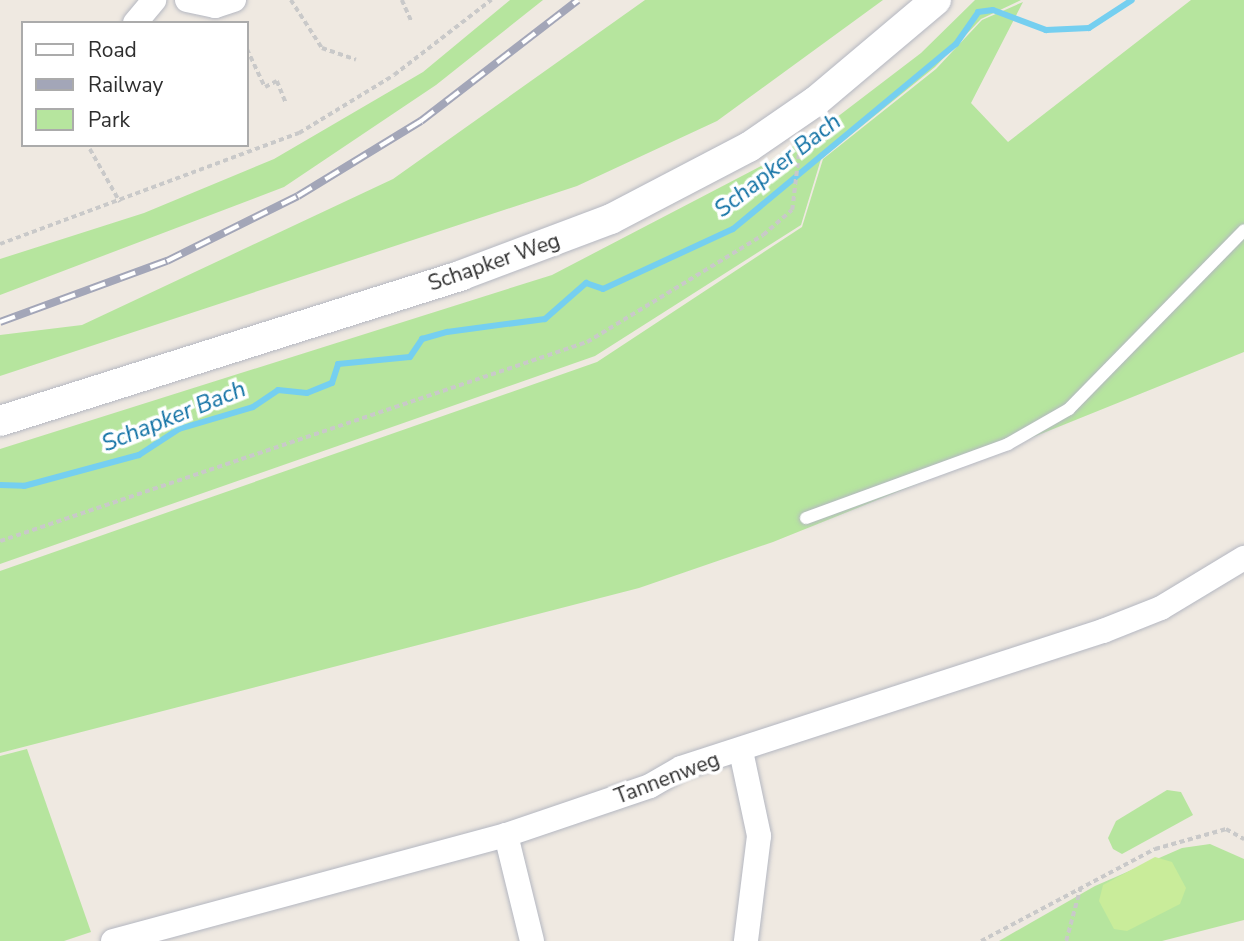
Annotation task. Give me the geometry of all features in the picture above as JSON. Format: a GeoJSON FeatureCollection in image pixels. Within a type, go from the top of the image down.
{"type":"FeatureCollection","features":[{"type":"Feature","properties":{"kind":"street"},"geometry":{"type":"LineString","coordinates":[[137,21],[154,0]]}},
{"type":"Feature","properties":{"kind":"street"},"geometry":{"type":"LineString","coordinates":[[187,0],[215,6],[234,0]]}},
{"type":"Feature","properties":{"kind":"street","name":"Schapker Weg"},"geometry":{"type":"LineString","coordinates":[[0,421],[462,275],[611,219],[750,147],[816,101],[936,0]]}},
{"type":"Feature","properties":{"kind":"street","name":"Tannenweg"},"geometry":{"type":"LineString","coordinates":[[113,941],[506,835],[741,751],[1103,631],[1161,608],[1244,558]]}},
{"type":"Feature","properties":{"kind":"street"},"geometry":{"type":"LineString","coordinates":[[741,751],[758,836],[746,941]]}},
{"type":"Feature","properties":{"kind":"street"},"geometry":{"type":"LineString","coordinates":[[506,835],[532,941]]}},
{"type":"Feature","properties":{"kind":"lane"},"geometry":{"type":"LineString","coordinates":[[806,518],[1008,444],[1069,409],[1244,230]]}},
{"type":"Feature","properties":{"kind":"path"},"geometry":{"type":"LineString","coordinates":[[291,0],[322,48],[356,60]]}},
{"type":"Feature","properties":{"kind":"path"},"geometry":{"type":"LineString","coordinates":[[402,0],[412,22]]}},
{"type":"Feature","properties":{"kind":"path"},"geometry":{"type":"LineString","coordinates":[[0,244],[120,202],[299,133],[394,75],[491,0]]}},
{"type":"Feature","properties":{"kind":"path"},"geometry":{"type":"LineString","coordinates":[[248,51],[265,87],[277,81],[286,103]]}},
{"type":"Feature","properties":{"kind":"path"},"geometry":{"type":"LineString","coordinates":[[90,149],[120,202]]}},
{"type":"Feature","properties":{"kind":"path"},"geometry":{"type":"LineString","coordinates":[[0,541],[587,342],[764,235],[792,210],[796,153]]}},
{"type":"Feature","properties":{"kind":"path"},"geometry":{"type":"LineString","coordinates":[[981,941],[1155,849],[1226,829],[1244,839]]}},
{"type":"Feature","properties":{"kind":"path"},"geometry":{"type":"LineString","coordinates":[[1066,941],[1080,888]]}},
{"type":"Feature","properties":{"kind":"green space"},"geometry":{"type":"Polygon","coordinates":[[[510,0],[543,0],[436,85],[284,187],[0,295],[0,259],[144,213],[274,159],[423,72],[510,0]]]}},
{"type":"Feature","properties":{"kind":"green space"},"geometry":{"type":"Polygon","coordinates":[[[645,0],[883,0],[717,121],[577,186],[0,376],[0,335],[82,325],[393,179],[645,0]]]}},
{"type":"Feature","properties":{"kind":"green space"},"geometry":{"type":"Polygon","coordinates":[[[975,0],[1021,0],[981,19],[935,67],[821,159],[801,225],[595,356],[0,564],[0,449],[552,275],[765,164],[828,124],[921,53],[975,0]]]}},
{"type":"Feature","properties":{"kind":"green space"},"geometry":{"type":"Polygon","coordinates":[[[1191,0],[1244,0],[1244,352],[773,542],[639,588],[0,753],[0,571],[597,362],[802,227],[823,159],[936,69],[982,20],[1023,2],[971,103],[1008,142],[1191,0]]]}},
{"type":"Feature","properties":{"kind":"green space"},"geometry":{"type":"Polygon","coordinates":[[[27,749],[91,932],[64,941],[0,941],[0,756],[27,749]]]}},
{"type":"Feature","properties":{"kind":"green space"},"geometry":{"type":"Polygon","coordinates":[[[1167,790],[1181,792],[1193,815],[1122,854],[1113,849],[1108,838],[1116,821],[1167,790]]]}},
{"type":"Feature","properties":{"kind":"green space"},"geometry":{"type":"Polygon","coordinates":[[[1210,844],[1244,859],[1244,920],[1162,941],[999,941],[1095,886],[1182,848],[1210,844]]]}},
{"type":"Feature","properties":{"kind":"green space"},"geometry":{"type":"Polygon","coordinates":[[[1155,857],[1172,862],[1186,888],[1180,904],[1127,931],[1114,929],[1099,901],[1103,885],[1155,857]]]}},
{"type":"Feature","properties":{"kind":"waterway","name":"Schapker Bach"},"geometry":{"type":"LineString","coordinates":[[0,485],[24,486],[139,455],[179,429],[253,407],[278,390],[307,393],[332,383],[338,364],[410,357],[422,339],[447,332],[545,319],[586,283],[603,289],[733,229],[956,44],[978,12],[993,10],[1046,30],[1089,28],[1132,0]]}},
{"type":"Feature","properties":{"kind":"railway"},"geometry":{"type":"LineString","coordinates":[[0,322],[167,261],[298,196],[421,121],[578,0]]}}]}
